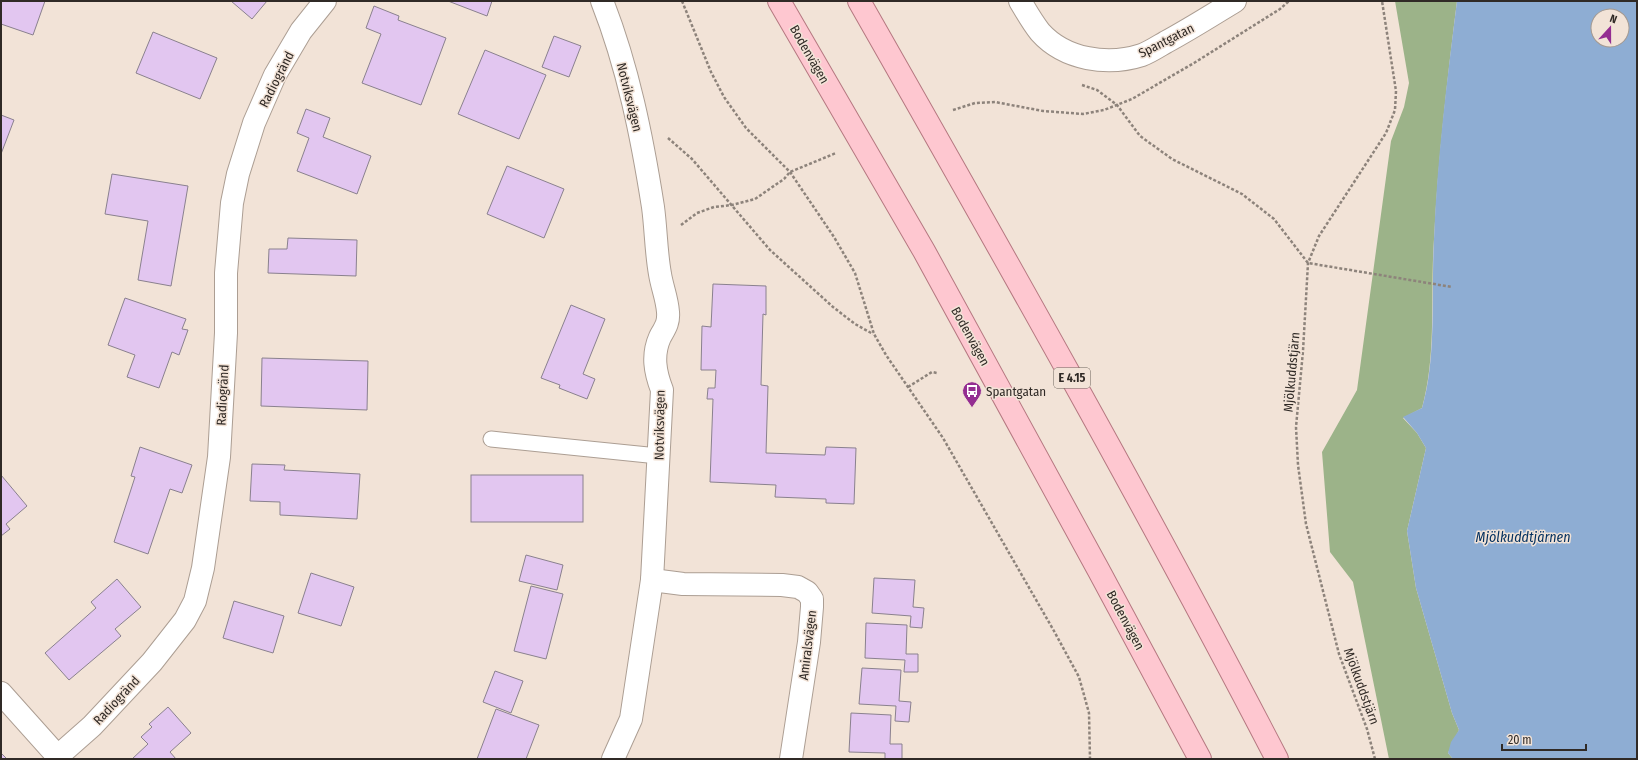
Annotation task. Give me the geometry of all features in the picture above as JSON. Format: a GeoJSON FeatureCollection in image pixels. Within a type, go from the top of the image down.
{"type":"FeatureCollection","features":[{"type":"Feature","properties":{"kind":"main road","name":"Bodenvägen"},"geometry":{"type":"LineString","coordinates":[[780,1],[928,258],[1200,759]]}},
{"type":"Feature","properties":{"kind":"main road","name":"E 4.15"},"geometry":{"type":"LineString","coordinates":[[859,1],[1013,270],[1149,516],[1277,759]]}},
{"type":"Feature","properties":{"kind":"street","name":"Radiogränd"},"geometry":{"type":"LineString","coordinates":[[59,758],[92,726],[152,662],[185,620],[195,601],[203,568],[219,457],[226,333],[226,273],[232,203],[238,174],[254,123],[275,75],[301,31],[325,1]]}},
{"type":"Feature","properties":{"kind":"street","name":"Notviksvägen"},"geometry":{"type":"LineString","coordinates":[[602,1],[610,20],[637,116],[653,208],[660,274],[666,292],[668,308],[667,327],[656,347],[655,359],[656,375],[662,390],[652,580],[631,719],[613,759]]}},
{"type":"Feature","properties":{"kind":"street","name":"Spantgatan"},"geometry":{"type":"LineString","coordinates":[[1020,1],[1041,32],[1050,40],[1071,53],[1095,60],[1120,60],[1143,54],[1193,27],[1235,1]]}},
{"type":"Feature","properties":{"kind":"street","name":"Amiralsvägen"},"geometry":{"type":"LineString","coordinates":[[652,580],[683,584],[782,585],[798,587],[807,592],[812,599],[810,635],[791,759]]}},
{"type":"Feature","properties":{"kind":"street"},"geometry":{"type":"LineString","coordinates":[[1,693],[59,758]]}},
{"type":"Feature","properties":{"kind":"lane"},"geometry":{"type":"LineString","coordinates":[[491,439],[658,456]]}},
{"type":"Feature","properties":{"kind":"path"},"geometry":{"type":"LineString","coordinates":[[682,1],[711,72],[724,97],[746,128],[790,172],[834,237],[855,273],[874,334],[886,355],[943,438],[1054,630],[1079,677],[1089,713],[1090,759]]}},
{"type":"Feature","properties":{"kind":"path","name":"Mjölkuddstjärn"},"geometry":{"type":"LineString","coordinates":[[1375,759],[1367,728],[1339,654],[1306,524],[1298,466],[1296,427],[1303,351],[1308,263],[1319,236],[1383,139],[1395,110],[1396,91],[1382,1]]}},
{"type":"Feature","properties":{"kind":"path"},"geometry":{"type":"LineString","coordinates":[[1117,105],[1140,136],[1172,159],[1242,194],[1274,219],[1308,263],[1452,287]]}},
{"type":"Feature","properties":{"kind":"path"},"geometry":{"type":"LineString","coordinates":[[667,137],[692,159],[770,250],[827,302],[856,324],[874,334]]}},
{"type":"Feature","properties":{"kind":"path"},"geometry":{"type":"LineString","coordinates":[[680,226],[697,213],[714,207],[732,205],[755,199],[784,179],[790,172],[836,153]]}},
{"type":"Feature","properties":{"kind":"path"},"geometry":{"type":"LineString","coordinates":[[908,387],[932,372],[937,373]]}},
{"type":"Feature","properties":{"kind":"green space"},"geometry":{"type":"Polygon","coordinates":[[[1395,1],[1457,1],[1440,150],[1433,260],[1430,367],[1422,408],[1403,418],[1417,433],[1426,448],[1407,531],[1416,588],[1452,713],[1459,730],[1448,753],[1453,759],[1389,759],[1353,582],[1330,552],[1322,452],[1357,390],[1391,141],[1404,107],[1409,83],[1395,1]]]}},
{"type":"Feature","properties":{"kind":"water","name":"Mjölkuddtjärnen"},"geometry":{"type":"Polygon","coordinates":[[[1457,1],[1637,1],[1637,759],[1453,759],[1448,753],[1451,742],[1459,730],[1452,713],[1416,588],[1407,531],[1426,448],[1417,433],[1403,417],[1422,408],[1430,368],[1437,180],[1457,1]]]}},
{"type":"Feature","properties":{"kind":"building"},"geometry":{"type":"Polygon","coordinates":[[[1,1],[45,1],[33,35],[1,24],[1,1]]]}},
{"type":"Feature","properties":{"kind":"building"},"geometry":{"type":"Polygon","coordinates":[[[231,1],[267,1],[252,19],[231,1]]]}},
{"type":"Feature","properties":{"kind":"building"},"geometry":{"type":"Polygon","coordinates":[[[448,1],[492,1],[487,16],[448,1]]]}},
{"type":"Feature","properties":{"kind":"building"},"geometry":{"type":"Polygon","coordinates":[[[374,6],[399,16],[398,20],[446,38],[421,105],[362,83],[381,34],[366,28],[374,6]]]}},
{"type":"Feature","properties":{"kind":"building"},"geometry":{"type":"Polygon","coordinates":[[[153,32],[217,58],[200,99],[136,73],[153,32]]]}},
{"type":"Feature","properties":{"kind":"building"},"geometry":{"type":"Polygon","coordinates":[[[554,36],[581,46],[569,77],[542,67],[554,36]]]}},
{"type":"Feature","properties":{"kind":"building"},"geometry":{"type":"Polygon","coordinates":[[[485,50],[546,75],[519,139],[458,114],[485,50]]]}},
{"type":"Feature","properties":{"kind":"building"},"geometry":{"type":"Polygon","coordinates":[[[306,109],[330,118],[323,137],[371,156],[357,194],[297,171],[309,138],[297,133],[306,109]]]}},
{"type":"Feature","properties":{"kind":"building"},"geometry":{"type":"Polygon","coordinates":[[[1,115],[14,120],[1,154],[1,115]]]}},
{"type":"Feature","properties":{"kind":"building"},"geometry":{"type":"Polygon","coordinates":[[[507,166],[564,189],[544,238],[487,214],[507,166]]]}},
{"type":"Feature","properties":{"kind":"building"},"geometry":{"type":"Polygon","coordinates":[[[112,174],[188,186],[171,286],[138,280],[148,221],[105,214],[112,174]]]}},
{"type":"Feature","properties":{"kind":"building"},"geometry":{"type":"Polygon","coordinates":[[[288,238],[357,240],[356,276],[268,273],[269,249],[287,249],[288,238]]]}},
{"type":"Feature","properties":{"kind":"building"},"geometry":{"type":"Polygon","coordinates":[[[713,284],[766,286],[766,315],[763,314],[761,385],[768,386],[766,453],[825,455],[826,447],[856,448],[854,504],[826,503],[826,499],[775,497],[776,485],[710,482],[713,399],[707,399],[708,388],[715,388],[716,370],[701,370],[702,326],[711,327],[713,284]]]}},
{"type":"Feature","properties":{"kind":"building"},"geometry":{"type":"Polygon","coordinates":[[[125,298],[186,319],[182,329],[188,330],[179,355],[172,352],[159,388],[127,377],[135,355],[108,345],[125,298]]]}},
{"type":"Feature","properties":{"kind":"building"},"geometry":{"type":"Polygon","coordinates":[[[571,305],[605,319],[583,374],[595,379],[587,399],[559,388],[560,385],[541,378],[571,305]]]}},
{"type":"Feature","properties":{"kind":"building"},"geometry":{"type":"Polygon","coordinates":[[[262,358],[368,361],[367,410],[261,406],[262,358]]]}},
{"type":"Feature","properties":{"kind":"building"},"geometry":{"type":"Polygon","coordinates":[[[140,447],[192,465],[182,493],[170,489],[148,554],[114,542],[135,477],[131,476],[140,447]]]}},
{"type":"Feature","properties":{"kind":"building"},"geometry":{"type":"Polygon","coordinates":[[[252,464],[285,465],[284,470],[360,474],[357,519],[280,515],[280,502],[250,501],[252,464]]]}},
{"type":"Feature","properties":{"kind":"building"},"geometry":{"type":"Polygon","coordinates":[[[1,475],[27,506],[6,524],[10,529],[1,536],[1,475]]]}},
{"type":"Feature","properties":{"kind":"building"},"geometry":{"type":"Polygon","coordinates":[[[471,475],[583,475],[583,522],[471,522],[471,475]]]}},
{"type":"Feature","properties":{"kind":"building"},"geometry":{"type":"Polygon","coordinates":[[[526,555],[563,565],[557,590],[519,581],[526,555]]]}},
{"type":"Feature","properties":{"kind":"building"},"geometry":{"type":"Polygon","coordinates":[[[311,573],[354,587],[341,626],[298,613],[311,573]]]}},
{"type":"Feature","properties":{"kind":"building"},"geometry":{"type":"Polygon","coordinates":[[[874,578],[915,580],[913,607],[924,608],[922,628],[910,627],[911,616],[872,613],[874,578]]]}},
{"type":"Feature","properties":{"kind":"building"},"geometry":{"type":"Polygon","coordinates":[[[117,579],[141,607],[115,629],[121,636],[69,680],[45,653],[96,608],[91,602],[117,579]]]}},
{"type":"Feature","properties":{"kind":"building"},"geometry":{"type":"Polygon","coordinates":[[[531,586],[563,594],[546,659],[514,651],[531,586]]]}},
{"type":"Feature","properties":{"kind":"building"},"geometry":{"type":"Polygon","coordinates":[[[234,601],[284,616],[273,653],[223,638],[234,601]]]}},
{"type":"Feature","properties":{"kind":"building"},"geometry":{"type":"Polygon","coordinates":[[[866,623],[907,625],[906,654],[918,654],[918,672],[904,672],[905,660],[865,658],[866,623]]]}},
{"type":"Feature","properties":{"kind":"building"},"geometry":{"type":"Polygon","coordinates":[[[862,668],[901,670],[899,701],[911,702],[909,722],[895,721],[896,706],[859,704],[862,668]]]}},
{"type":"Feature","properties":{"kind":"building"},"geometry":{"type":"Polygon","coordinates":[[[495,671],[523,681],[511,713],[483,702],[495,671]]]}},
{"type":"Feature","properties":{"kind":"building"},"geometry":{"type":"Polygon","coordinates":[[[168,707],[191,733],[170,752],[176,759],[132,759],[148,744],[141,737],[152,727],[149,724],[168,707]]]}},
{"type":"Feature","properties":{"kind":"building"},"geometry":{"type":"Polygon","coordinates":[[[496,709],[539,725],[526,759],[477,759],[496,709]]]}},
{"type":"Feature","properties":{"kind":"building"},"geometry":{"type":"Polygon","coordinates":[[[851,713],[891,715],[890,744],[902,744],[902,759],[885,759],[885,753],[849,752],[851,713]]]}},
{"type":"Feature","properties":{"kind":"building"},"geometry":{"type":"Polygon","coordinates":[[[1,753],[7,759],[1,759],[1,753]]]}},
{"type":"Feature","properties":{"kind":"place","name":"Spantgatan"},"geometry":{"type":"Point","coordinates":[972,408]}}]}
